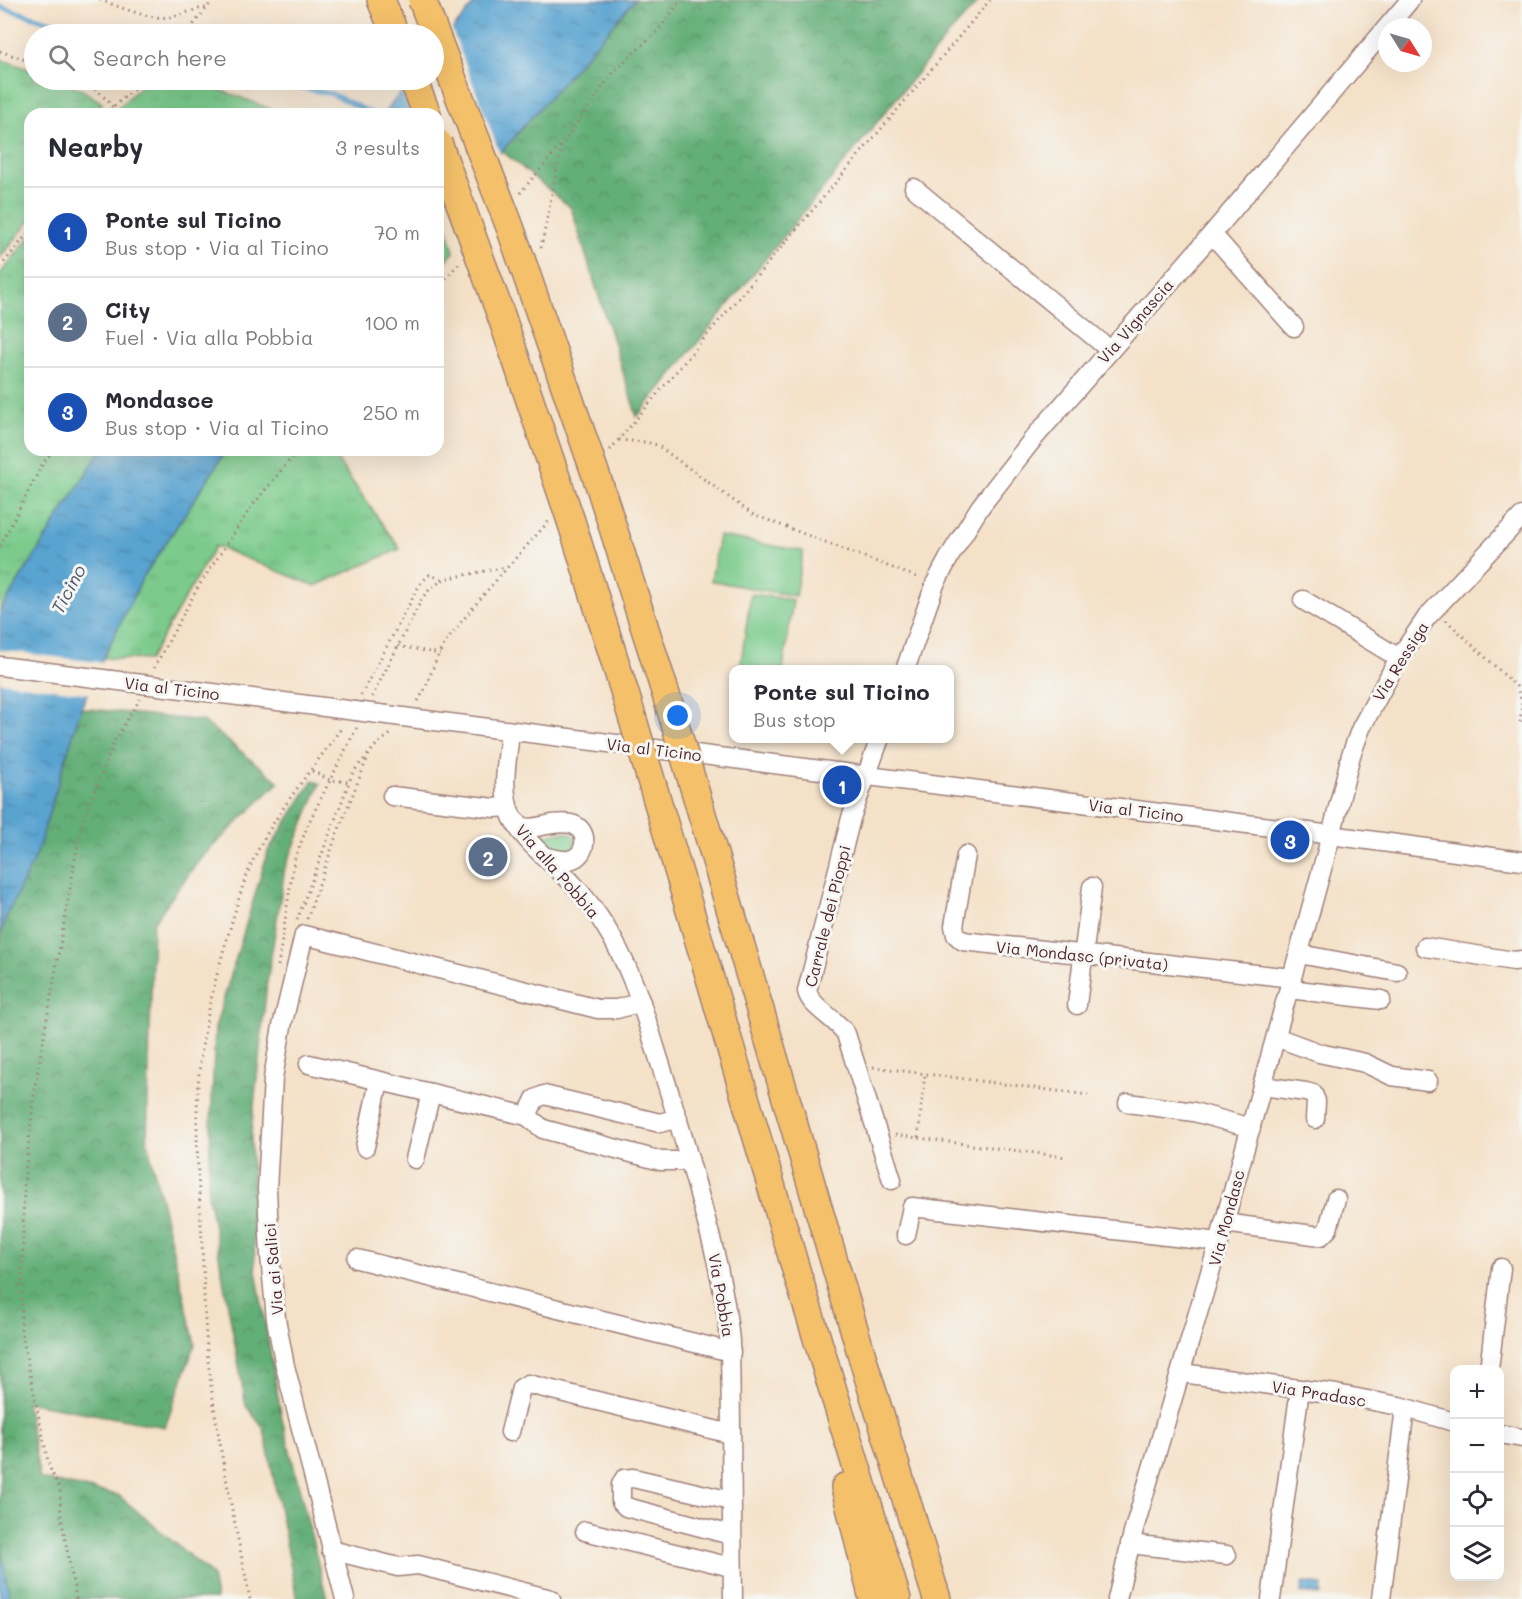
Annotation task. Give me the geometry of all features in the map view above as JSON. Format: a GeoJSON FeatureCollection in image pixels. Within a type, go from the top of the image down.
{"type":"FeatureCollection","features":[{"type":"Feature","properties":{"kind":"highway"},"geometry":{"type":"LineString","coordinates":[[381,0],[391,24]]}},
{"type":"Feature","properties":{"kind":"highway"},"geometry":{"type":"LineString","coordinates":[[423,0],[432,24]]}},
{"type":"Feature","properties":{"kind":"highway"},"geometry":{"type":"LineString","coordinates":[[444,55],[510,227],[600,487],[668,701],[867,1374],[937,1599]]}},
{"type":"Feature","properties":{"kind":"highway"},"geometry":{"type":"LineString","coordinates":[[417,90],[425,108]]}},
{"type":"Feature","properties":{"kind":"highway"},"geometry":{"type":"LineString","coordinates":[[444,159],[502,318],[563,517],[627,700],[797,1273],[897,1599]]}},
{"type":"Feature","properties":{"kind":"highway"},"geometry":{"type":"LineString","coordinates":[[797,1273],[873,1599]]}},
{"type":"Feature","properties":{"kind":"street","name":"Via Vignascia"},"geometry":{"type":"LineString","coordinates":[[906,665],[935,584],[980,507],[1033,439],[1212,234],[1410,0]]}},
{"type":"Feature","properties":{"kind":"street"},"geometry":{"type":"LineString","coordinates":[[914,188],[1110,350]]}},
{"type":"Feature","properties":{"kind":"street"},"geometry":{"type":"LineString","coordinates":[[1212,234],[1294,327]]}},
{"type":"Feature","properties":{"kind":"street","name":"Via Ressiga"},"geometry":{"type":"LineString","coordinates":[[1331,836],[1361,728],[1399,658],[1435,607],[1522,516]]}},
{"type":"Feature","properties":{"kind":"street"},"geometry":{"type":"LineString","coordinates":[[1302,600],[1399,658]]}},
{"type":"Feature","properties":{"kind":"street","name":"Via al Ticino"},"geometry":{"type":"LineString","coordinates":[[0,666],[865,775],[1522,861]]}},
{"type":"Feature","properties":{"kind":"street","name":"Via alla Pobbia"},"geometry":{"type":"LineString","coordinates":[[510,732],[506,781],[511,813],[527,838],[584,897],[609,931],[641,1002]]}},
{"type":"Feature","properties":{"kind":"street"},"geometry":{"type":"LineString","coordinates":[[865,775],[878,743]]}},
{"type":"Feature","properties":{"kind":"street","name":"Carrale dei Pioppi"},"geometry":{"type":"LineString","coordinates":[[865,775],[851,818],[807,991],[810,1000],[842,1027],[850,1042],[892,1180]]}},
{"type":"Feature","properties":{"kind":"street"},"geometry":{"type":"LineString","coordinates":[[392,796],[495,808],[511,813],[523,827],[569,823],[580,830],[585,842],[584,848],[576,858],[565,861],[546,857]]}},
{"type":"Feature","properties":{"kind":"street","name":"Via Mondasc"},"geometry":{"type":"LineString","coordinates":[[1117,1599],[1130,1544],[1182,1373],[1331,836]]}},
{"type":"Feature","properties":{"kind":"street","name":"Via Mondasc (privata)"},"geometry":{"type":"LineString","coordinates":[[966,855],[954,926],[956,935],[969,944],[1083,954],[1291,983],[1381,1000]]}},
{"type":"Feature","properties":{"kind":"street"},"geometry":{"type":"LineString","coordinates":[[1077,1005],[1092,887]]}},
{"type":"Feature","properties":{"kind":"street"},"geometry":{"type":"LineString","coordinates":[[300,931],[598,1009],[616,1010],[641,1002]]}},
{"type":"Feature","properties":{"kind":"street","name":"Via ai Salici"},"geometry":{"type":"LineString","coordinates":[[300,931],[273,1078],[267,1189],[269,1234],[276,1318],[285,1366],[345,1599]]}},
{"type":"Feature","properties":{"kind":"street"},"geometry":{"type":"LineString","coordinates":[[1425,947],[1514,961],[1522,960]]}},
{"type":"Feature","properties":{"kind":"street"},"geometry":{"type":"LineString","coordinates":[[1299,954],[1397,972]]}},
{"type":"Feature","properties":{"kind":"street","name":"Via Pobbia"},"geometry":{"type":"LineString","coordinates":[[641,1002],[678,1118],[723,1284],[731,1358],[733,1599]]}},
{"type":"Feature","properties":{"kind":"street"},"geometry":{"type":"LineString","coordinates":[[1276,1037],[1319,1053],[1365,1063],[1392,1076],[1428,1082]]}},
{"type":"Feature","properties":{"kind":"street"},"geometry":{"type":"LineString","coordinates":[[309,1064],[527,1116],[543,1129],[651,1158],[669,1162],[689,1159]]}},
{"type":"Feature","properties":{"kind":"street"},"geometry":{"type":"LineString","coordinates":[[365,1147],[379,1081]]}},
{"type":"Feature","properties":{"kind":"street"},"geometry":{"type":"LineString","coordinates":[[1262,1086],[1313,1094],[1317,1101],[1315,1119]]}},
{"type":"Feature","properties":{"kind":"street"},"geometry":{"type":"LineString","coordinates":[[415,1159],[431,1093]]}},
{"type":"Feature","properties":{"kind":"street"},"geometry":{"type":"LineString","coordinates":[[527,1116],[535,1099],[544,1095],[660,1123],[678,1118]]}},
{"type":"Feature","properties":{"kind":"street"},"geometry":{"type":"LineString","coordinates":[[1128,1103],[1194,1112],[1251,1128]]}},
{"type":"Feature","properties":{"kind":"street"},"geometry":{"type":"LineString","coordinates":[[1224,1223],[1321,1236],[1328,1228],[1336,1199]]}},
{"type":"Feature","properties":{"kind":"street"},"geometry":{"type":"LineString","coordinates":[[906,1235],[912,1207],[1219,1242]]}},
{"type":"Feature","properties":{"kind":"street"},"geometry":{"type":"LineString","coordinates":[[357,1259],[731,1358]]}},
{"type":"Feature","properties":{"kind":"street"},"geometry":{"type":"LineString","coordinates":[[1490,1365],[1501,1268]]}},
{"type":"Feature","properties":{"kind":"street"},"geometry":{"type":"LineString","coordinates":[[545,1318],[731,1358]]}},
{"type":"Feature","properties":{"kind":"street","name":"Via Pradasc"},"geometry":{"type":"LineString","coordinates":[[1182,1373],[1336,1394],[1405,1408],[1450,1421]]}},
{"type":"Feature","properties":{"kind":"street"},"geometry":{"type":"LineString","coordinates":[[510,1432],[521,1388],[528,1384],[731,1434]]}},
{"type":"Feature","properties":{"kind":"street"},"geometry":{"type":"LineString","coordinates":[[1271,1599],[1300,1389]]}},
{"type":"Feature","properties":{"kind":"street"},"geometry":{"type":"LineString","coordinates":[[1381,1599],[1405,1408]]}},
{"type":"Feature","properties":{"kind":"street"},"geometry":{"type":"LineString","coordinates":[[1504,1435],[1522,1438]]}},
{"type":"Feature","properties":{"kind":"street"},"geometry":{"type":"LineString","coordinates":[[731,1501],[633,1478],[624,1479],[621,1485],[621,1502],[626,1507],[731,1535]]}},
{"type":"Feature","properties":{"kind":"street"},"geometry":{"type":"LineString","coordinates":[[585,1531],[731,1567]]}},
{"type":"Feature","properties":{"kind":"street"},"geometry":{"type":"LineString","coordinates":[[1130,1544],[1227,1555]]}},
{"type":"Feature","properties":{"kind":"street"},"geometry":{"type":"LineString","coordinates":[[331,1550],[398,1567],[418,1565],[551,1599]]}},
{"type":"Feature","properties":{"kind":"path"},"geometry":{"type":"LineString","coordinates":[[100,0],[161,17],[189,14],[198,9],[207,8]]}},
{"type":"Feature","properties":{"kind":"path"},"geometry":{"type":"LineString","coordinates":[[195,24],[213,0]]}},
{"type":"Feature","properties":{"kind":"path"},"geometry":{"type":"LineString","coordinates":[[541,249],[562,144],[614,71],[658,31],[681,0]]}},
{"type":"Feature","properties":{"kind":"path"},"geometry":{"type":"LineString","coordinates":[[608,453],[990,0]]}},
{"type":"Feature","properties":{"kind":"path"},"geometry":{"type":"LineString","coordinates":[[0,51],[24,59]]}},
{"type":"Feature","properties":{"kind":"path"},"geometry":{"type":"LineString","coordinates":[[97,90],[113,107],[133,90]]}},
{"type":"Feature","properties":{"kind":"path"},"geometry":{"type":"LineString","coordinates":[[0,267],[24,238]]}},
{"type":"Feature","properties":{"kind":"path"},"geometry":{"type":"LineString","coordinates":[[620,440],[657,445],[752,514],[935,584]]}},
{"type":"Feature","properties":{"kind":"path"},"geometry":{"type":"LineString","coordinates":[[0,546],[49,456]]}},
{"type":"Feature","properties":{"kind":"path"},"geometry":{"type":"LineString","coordinates":[[152,673],[198,587],[252,506],[293,456]]}},
{"type":"Feature","properties":{"kind":"path"},"geometry":{"type":"LineString","coordinates":[[300,931],[306,895],[349,782],[361,761],[406,718],[420,698],[446,643],[507,567],[563,517]]}},
{"type":"Feature","properties":{"kind":"path"},"geometry":{"type":"LineString","coordinates":[[372,698],[423,597],[436,584],[444,579],[507,567]]}},
{"type":"Feature","properties":{"kind":"path"},"geometry":{"type":"LineString","coordinates":[[1435,607],[1449,625],[1516,686],[1522,702],[1520,725]]}},
{"type":"Feature","properties":{"kind":"path"},"geometry":{"type":"LineString","coordinates":[[398,646],[440,654]]}},
{"type":"Feature","properties":{"kind":"path"},"geometry":{"type":"LineString","coordinates":[[76,1599],[62,1517],[60,1490],[49,1466],[21,1330],[24,1183],[35,1087],[81,826],[115,740],[142,694]]}},
{"type":"Feature","properties":{"kind":"path"},"geometry":{"type":"LineString","coordinates":[[284,961],[279,972],[278,952],[294,861],[309,822],[361,718]]}},
{"type":"Feature","properties":{"kind":"path"},"geometry":{"type":"LineString","coordinates":[[300,931],[305,926],[335,839],[370,753]]}},
{"type":"Feature","properties":{"kind":"path"},"geometry":{"type":"LineString","coordinates":[[312,771],[330,780],[349,782]]}},
{"type":"Feature","properties":{"kind":"path"},"geometry":{"type":"LineString","coordinates":[[250,1599],[209,1369],[197,1120],[204,1037],[224,949],[242,888],[255,856]]}},
{"type":"Feature","properties":{"kind":"path"},"geometry":{"type":"LineString","coordinates":[[857,1065],[1088,1095]]}},
{"type":"Feature","properties":{"kind":"path"},"geometry":{"type":"LineString","coordinates":[[918,1137],[925,1074]]}},
{"type":"Feature","properties":{"kind":"path"},"geometry":{"type":"LineString","coordinates":[[878,1132],[1066,1157]]}},
{"type":"Feature","properties":{"kind":"green space"},"geometry":{"type":"Polygon","coordinates":[[[635,0],[980,0],[948,35],[637,417],[571,208],[502,151],[635,0]]]}},
{"type":"Feature","properties":{"kind":"green space"},"geometry":{"type":"Polygon","coordinates":[[[0,59],[24,67],[24,90],[82,90],[102,103],[100,108],[24,108],[24,228],[0,258],[0,59]]]}},
{"type":"Feature","properties":{"kind":"green space"},"geometry":{"type":"Polygon","coordinates":[[[137,90],[220,90],[268,108],[118,108],[137,90]]]}},
{"type":"Feature","properties":{"kind":"green space"},"geometry":{"type":"Polygon","coordinates":[[[444,217],[454,252],[444,263],[444,217]]]}},
{"type":"Feature","properties":{"kind":"green space"},"geometry":{"type":"Polygon","coordinates":[[[24,244],[24,456],[97,456],[0,611],[0,274],[24,244]]]}},
{"type":"Feature","properties":{"kind":"green space"},"geometry":{"type":"Polygon","coordinates":[[[223,456],[334,456],[400,549],[315,586],[215,546],[149,660],[103,658],[142,579],[223,456]]]}},
{"type":"Feature","properties":{"kind":"green space"},"geometry":{"type":"Polygon","coordinates":[[[719,536],[803,551],[795,596],[711,581],[719,536]]]}},
{"type":"Feature","properties":{"kind":"green space"},"geometry":{"type":"Polygon","coordinates":[[[751,594],[793,600],[784,665],[741,665],[751,594]]]}},
{"type":"Feature","properties":{"kind":"green space"},"geometry":{"type":"Polygon","coordinates":[[[81,708],[203,721],[279,782],[200,859],[153,923],[147,1140],[195,1344],[165,1427],[26,1402],[40,1479],[118,1495],[212,1575],[216,1599],[10,1599],[0,1545],[0,941],[4,921],[36,856],[81,708]]]}},
{"type":"Feature","properties":{"kind":"green space"},"geometry":{"type":"Polygon","coordinates":[[[313,780],[320,784],[285,868],[267,983],[251,1134],[255,1265],[282,1419],[327,1599],[297,1599],[264,1429],[246,1406],[208,1194],[215,1028],[268,851],[313,780]]]}},
{"type":"Feature","properties":{"kind":"green space"},"geometry":{"type":"Polygon","coordinates":[[[564,832],[570,834],[576,841],[575,846],[566,851],[556,851],[539,836],[564,832]]]}},
{"type":"Feature","properties":{"kind":"water"},"geometry":{"type":"Polygon","coordinates":[[[477,0],[635,0],[502,151],[444,212],[444,108],[388,108],[403,90],[444,90],[444,40],[477,0]]]}},
{"type":"Feature","properties":{"kind":"water","name":"Ticino"},"geometry":{"type":"Polygon","coordinates":[[[97,456],[223,456],[142,579],[103,658],[81,708],[36,856],[4,921],[0,941],[0,611],[97,456]]]}},
{"type":"Feature","properties":{"kind":"water"},"geometry":{"type":"Polygon","coordinates":[[[0,1545],[10,1599],[0,1599],[0,1545]]]}},
{"type":"Feature","properties":{"kind":"water"},"geometry":{"type":"Polygon","coordinates":[[[1302,1583],[1322,1585],[1321,1595],[1301,1593],[1302,1583]]]}},
{"type":"Feature","properties":{"kind":"pier"},"geometry":{"type":"Polygon","coordinates":[[[451,27],[501,156],[448,213],[444,203],[444,108],[408,108],[401,90],[444,90],[444,36],[451,27]]]}},
{"type":"Feature","properties":{"kind":"pier"},"geometry":{"type":"Polygon","coordinates":[[[0,650],[104,663],[91,694],[0,682],[0,650]]]}},
{"type":"Feature","properties":{"kind":"waterway"},"geometry":{"type":"LineString","coordinates":[[0,7],[58,24]]}},
{"type":"Feature","properties":{"kind":"waterway"},"geometry":{"type":"LineString","coordinates":[[313,90],[332,94],[361,108]]}},
{"type":"Feature","properties":{"kind":"place","name":"Ponte sul Ticino"},"geometry":{"type":"Point","coordinates":[842,785]}},
{"type":"Feature","properties":{"kind":"place","name":"Mondasce"},"geometry":{"type":"Point","coordinates":[1290,840]}},
{"type":"Feature","properties":{"kind":"place","name":"City"},"geometry":{"type":"Point","coordinates":[488,857]}}]}
